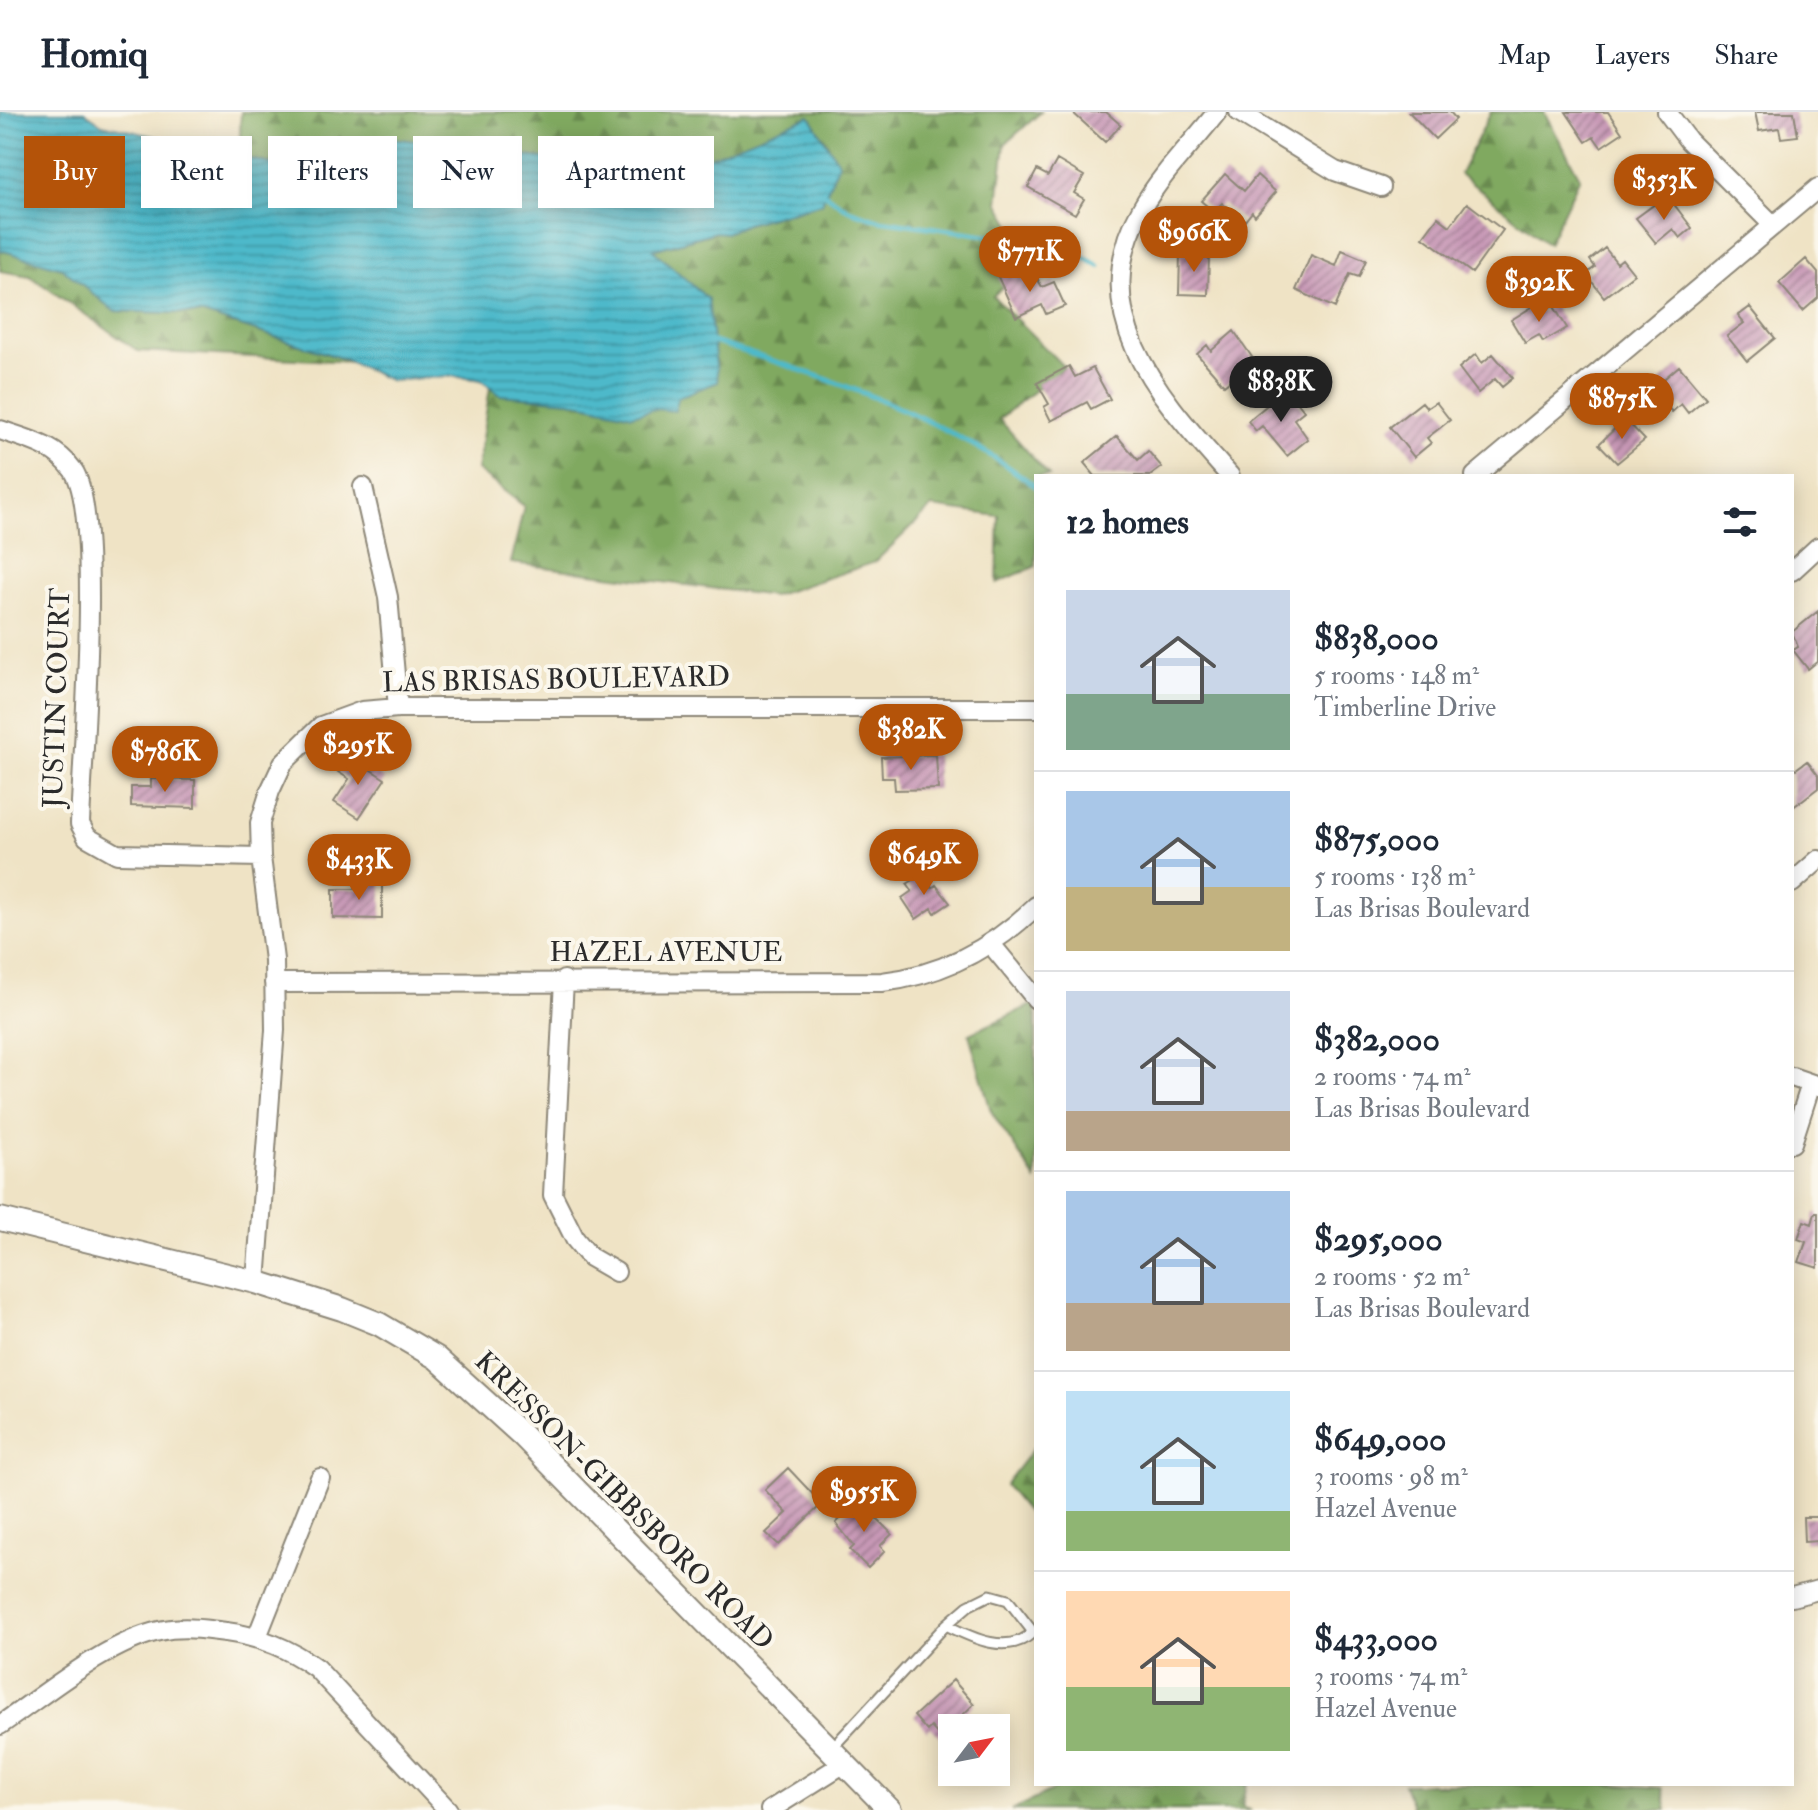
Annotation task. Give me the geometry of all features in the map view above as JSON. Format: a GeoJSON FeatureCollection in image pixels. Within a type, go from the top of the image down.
{"type":"FeatureCollection","features":[{"type":"Feature","properties":{"kind":"street"},"geometry":{"type":"LineString","coordinates":[[1217,112],[1143,206],[1124,245],[1122,308],[1131,343],[1145,373],[1228,474]]}},
{"type":"Feature","properties":{"kind":"street"},"geometry":{"type":"LineString","coordinates":[[1239,112],[1335,171],[1381,187]]}},
{"type":"Feature","properties":{"kind":"street"},"geometry":{"type":"LineString","coordinates":[[1667,112],[1688,140],[1772,224]]}},
{"type":"Feature","properties":{"kind":"street"},"geometry":{"type":"LineString","coordinates":[[1477,474],[1818,188]]}},
{"type":"Feature","properties":{"kind":"street","name":"JUSTIN COURT"},"geometry":{"type":"LineString","coordinates":[[0,430],[48,446],[76,473],[85,499],[90,553],[80,824],[87,837],[117,854],[261,857]]}},
{"type":"Feature","properties":{"kind":"street"},"geometry":{"type":"LineString","coordinates":[[363,487],[388,597],[398,708]]}},
{"type":"Feature","properties":{"kind":"street"},"geometry":{"type":"LineString","coordinates":[[1794,569],[1818,547]]}},
{"type":"Feature","properties":{"kind":"street","name":"LAS BRISAS BOULEVARD"},"geometry":{"type":"LineString","coordinates":[[256,1282],[275,1030],[260,823],[283,763],[321,726],[343,716],[398,708],[1034,708]]}},
{"type":"Feature","properties":{"kind":"street"},"geometry":{"type":"LineString","coordinates":[[1794,881],[1818,860]]}},
{"type":"Feature","properties":{"kind":"street","name":"HAZEL AVENUE"},"geometry":{"type":"LineString","coordinates":[[274,983],[564,980],[882,982],[914,978],[949,966],[990,943],[1034,908]]}},
{"type":"Feature","properties":{"kind":"street"},"geometry":{"type":"LineString","coordinates":[[990,943],[1034,997]]}},
{"type":"Feature","properties":{"kind":"street"},"geometry":{"type":"LineString","coordinates":[[564,980],[553,1195],[575,1239],[590,1257],[616,1272]]}},
{"type":"Feature","properties":{"kind":"street"},"geometry":{"type":"LineString","coordinates":[[1794,1078],[1815,1085],[1794,1138]]}},
{"type":"Feature","properties":{"kind":"street","name":"KRESSON-GIBBSBORO ROAD"},"geometry":{"type":"LineString","coordinates":[[0,1219],[256,1282],[379,1324],[437,1358],[522,1435],[890,1810]]}},
{"type":"Feature","properties":{"kind":"street"},"geometry":{"type":"LineString","coordinates":[[257,1637],[320,1478]]}},
{"type":"Feature","properties":{"kind":"street"},"geometry":{"type":"LineString","coordinates":[[1794,1596],[1818,1590]]}},
{"type":"Feature","properties":{"kind":"street"},"geometry":{"type":"LineString","coordinates":[[0,1725],[101,1656],[157,1631],[194,1627],[257,1637],[295,1653],[316,1668],[448,1810]]}},
{"type":"Feature","properties":{"kind":"street"},"geometry":{"type":"LineString","coordinates":[[770,1810],[836,1757]]}},
{"type":"Feature","properties":{"kind":"lane"},"geometry":{"type":"LineString","coordinates":[[836,1757],[946,1625],[968,1606],[990,1595],[1008,1600],[1033,1632],[1015,1643],[993,1643],[946,1625]]}},
{"type":"Feature","properties":{"kind":"green space"},"geometry":{"type":"Polygon","coordinates":[[[241,112],[1041,112],[1005,144],[998,202],[1032,260],[993,296],[1064,367],[999,419],[1047,474],[1034,474],[1034,567],[997,583],[999,516],[932,507],[875,562],[773,596],[511,563],[524,506],[477,470],[491,381],[652,250],[822,203],[714,192],[714,136],[538,136],[538,181],[522,180],[522,136],[413,136],[413,177],[397,177],[397,136],[268,136],[268,164],[252,160],[252,136],[240,136],[241,112]]]}},
{"type":"Feature","properties":{"kind":"green space"},"geometry":{"type":"Polygon","coordinates":[[[1491,112],[1544,112],[1580,177],[1548,244],[1460,174],[1491,112]]]}},
{"type":"Feature","properties":{"kind":"green space"},"geometry":{"type":"Polygon","coordinates":[[[0,242],[49,257],[114,311],[203,314],[353,362],[138,351],[30,276],[0,271],[0,242]]]}},
{"type":"Feature","properties":{"kind":"green space"},"geometry":{"type":"Polygon","coordinates":[[[1034,1004],[1034,1177],[991,1111],[969,1034],[1034,1004]]]}},
{"type":"Feature","properties":{"kind":"green space"},"geometry":{"type":"Polygon","coordinates":[[[1034,1448],[1034,1521],[1005,1485],[1034,1448]]]}},
{"type":"Feature","properties":{"kind":"green space"},"geometry":{"type":"Polygon","coordinates":[[[1062,1786],[1247,1786],[1242,1806],[1249,1810],[1012,1810],[1062,1786]]]}},
{"type":"Feature","properties":{"kind":"green space"},"geometry":{"type":"Polygon","coordinates":[[[1405,1786],[1662,1788],[1667,1810],[1413,1810],[1405,1786]]]}},
{"type":"Feature","properties":{"kind":"water"},"geometry":{"type":"Polygon","coordinates":[[[0,112],[84,112],[102,124],[153,136],[141,136],[141,208],[252,208],[252,160],[268,163],[268,208],[397,208],[397,138],[413,141],[413,208],[522,208],[522,155],[538,158],[538,208],[714,208],[714,155],[810,116],[839,163],[822,203],[746,224],[726,233],[715,232],[653,250],[708,299],[718,382],[678,397],[675,411],[655,409],[632,415],[570,401],[500,395],[481,380],[451,376],[391,381],[344,359],[203,314],[114,311],[62,268],[0,250],[0,112]]]}},
{"type":"Feature","properties":{"kind":"building"},"geometry":{"type":"Polygon","coordinates":[[[1072,112],[1106,112],[1121,125],[1105,142],[1072,112]]]}},
{"type":"Feature","properties":{"kind":"building"},"geometry":{"type":"Polygon","coordinates":[[[1409,112],[1450,112],[1456,119],[1435,139],[1409,112]]]}},
{"type":"Feature","properties":{"kind":"building"},"geometry":{"type":"Polygon","coordinates":[[[1566,112],[1608,112],[1622,133],[1601,147],[1594,137],[1586,142],[1566,112]]]}},
{"type":"Feature","properties":{"kind":"building"},"geometry":{"type":"Polygon","coordinates":[[[1755,112],[1794,112],[1798,136],[1781,138],[1779,128],[1759,131],[1755,112]]]}},
{"type":"Feature","properties":{"kind":"building"},"geometry":{"type":"Polygon","coordinates":[[[1057,160],[1084,176],[1074,193],[1084,199],[1075,214],[1028,187],[1037,170],[1048,176],[1057,160]]]}},
{"type":"Feature","properties":{"kind":"building"},"geometry":{"type":"Polygon","coordinates":[[[1225,174],[1244,191],[1257,175],[1276,192],[1255,216],[1252,212],[1244,222],[1222,203],[1214,212],[1201,201],[1225,174]]]}},
{"type":"Feature","properties":{"kind":"building"},"geometry":{"type":"Polygon","coordinates":[[[1467,203],[1503,230],[1472,273],[1423,237],[1438,217],[1450,226],[1467,203]]]}},
{"type":"Feature","properties":{"kind":"building"},"geometry":{"type":"Polygon","coordinates":[[[1673,203],[1692,228],[1680,238],[1673,229],[1656,243],[1636,218],[1655,204],[1661,212],[1673,203]]]}},
{"type":"Feature","properties":{"kind":"building"},"geometry":{"type":"Polygon","coordinates":[[[1605,248],[1617,263],[1622,259],[1634,274],[1604,297],[1586,274],[1595,267],[1590,260],[1605,248]]]}},
{"type":"Feature","properties":{"kind":"building"},"geometry":{"type":"Polygon","coordinates":[[[1342,250],[1366,260],[1359,277],[1350,274],[1335,308],[1296,290],[1311,255],[1336,266],[1342,250]]]}},
{"type":"Feature","properties":{"kind":"building"},"geometry":{"type":"Polygon","coordinates":[[[1180,253],[1209,254],[1208,295],[1179,294],[1180,253]]]}},
{"type":"Feature","properties":{"kind":"building"},"geometry":{"type":"Polygon","coordinates":[[[1806,259],[1818,273],[1818,298],[1803,311],[1779,283],[1806,259]]]}},
{"type":"Feature","properties":{"kind":"building"},"geometry":{"type":"Polygon","coordinates":[[[1020,267],[1027,282],[1037,278],[1042,287],[1054,282],[1065,306],[1046,314],[1042,305],[1016,317],[998,277],[1020,267]]]}},
{"type":"Feature","properties":{"kind":"building"},"geometry":{"type":"Polygon","coordinates":[[[1537,304],[1542,312],[1553,305],[1567,328],[1543,342],[1539,335],[1525,343],[1511,320],[1537,304]]]}},
{"type":"Feature","properties":{"kind":"building"},"geometry":{"type":"Polygon","coordinates":[[[1750,307],[1775,338],[1747,361],[1727,336],[1744,323],[1738,316],[1750,307]]]}},
{"type":"Feature","properties":{"kind":"building"},"geometry":{"type":"Polygon","coordinates":[[[1234,331],[1254,360],[1224,385],[1197,354],[1207,345],[1211,351],[1234,331]]]}},
{"type":"Feature","properties":{"kind":"building"},"geometry":{"type":"Polygon","coordinates":[[[1476,354],[1482,363],[1493,354],[1513,378],[1502,387],[1495,379],[1478,393],[1459,368],[1476,354]]]}},
{"type":"Feature","properties":{"kind":"building"},"geometry":{"type":"Polygon","coordinates":[[[1069,366],[1075,377],[1093,368],[1110,399],[1091,409],[1087,402],[1051,421],[1044,407],[1049,404],[1037,383],[1069,366]]]}},
{"type":"Feature","properties":{"kind":"building"},"geometry":{"type":"Polygon","coordinates":[[[1679,366],[1706,398],[1688,413],[1681,404],[1672,412],[1652,389],[1679,366]]]}},
{"type":"Feature","properties":{"kind":"building"},"geometry":{"type":"Polygon","coordinates":[[[1277,397],[1284,406],[1294,398],[1304,411],[1294,419],[1308,439],[1287,456],[1262,426],[1256,431],[1248,421],[1277,397]]]}},
{"type":"Feature","properties":{"kind":"building"},"geometry":{"type":"Polygon","coordinates":[[[1422,402],[1427,408],[1436,402],[1450,420],[1427,438],[1431,443],[1414,457],[1390,427],[1422,402]]]}},
{"type":"Feature","properties":{"kind":"building"},"geometry":{"type":"Polygon","coordinates":[[[1625,419],[1645,440],[1617,463],[1599,444],[1625,419]]]}},
{"type":"Feature","properties":{"kind":"building"},"geometry":{"type":"Polygon","coordinates":[[[1117,436],[1138,460],[1148,451],[1162,467],[1153,474],[1093,474],[1084,463],[1117,436]]]}},
{"type":"Feature","properties":{"kind":"building"},"geometry":{"type":"Polygon","coordinates":[[[1818,611],[1818,661],[1808,669],[1794,651],[1798,647],[1794,630],[1818,611]]]}},
{"type":"Feature","properties":{"kind":"building"},"geometry":{"type":"Polygon","coordinates":[[[936,755],[938,789],[895,790],[894,778],[882,778],[881,757],[936,755]]]}},
{"type":"Feature","properties":{"kind":"building"},"geometry":{"type":"Polygon","coordinates":[[[349,756],[385,779],[359,818],[334,802],[349,779],[338,772],[349,756]]]}},
{"type":"Feature","properties":{"kind":"building"},"geometry":{"type":"Polygon","coordinates":[[[1807,761],[1818,775],[1818,788],[1794,806],[1794,771],[1807,761]]]}},
{"type":"Feature","properties":{"kind":"building"},"geometry":{"type":"Polygon","coordinates":[[[151,779],[195,780],[195,808],[131,806],[131,787],[151,787],[151,779]]]}},
{"type":"Feature","properties":{"kind":"building"},"geometry":{"type":"Polygon","coordinates":[[[923,874],[932,888],[936,885],[950,903],[935,913],[932,908],[916,919],[902,898],[912,891],[907,884],[923,874]]]}},
{"type":"Feature","properties":{"kind":"building"},"geometry":{"type":"Polygon","coordinates":[[[365,879],[382,879],[382,919],[333,918],[333,889],[365,889],[365,879]]]}},
{"type":"Feature","properties":{"kind":"building"},"geometry":{"type":"Polygon","coordinates":[[[1815,1213],[1818,1213],[1818,1268],[1799,1262],[1806,1242],[1798,1239],[1804,1221],[1812,1224],[1815,1213]]]}},
{"type":"Feature","properties":{"kind":"building"},"geometry":{"type":"Polygon","coordinates":[[[788,1468],[822,1504],[779,1545],[766,1533],[787,1513],[765,1490],[788,1468]]]}},
{"type":"Feature","properties":{"kind":"building"},"geometry":{"type":"Polygon","coordinates":[[[859,1501],[892,1534],[880,1546],[885,1551],[868,1568],[850,1550],[854,1546],[836,1523],[859,1501]]]}},
{"type":"Feature","properties":{"kind":"building"},"geometry":{"type":"Polygon","coordinates":[[[1803,1517],[1818,1517],[1818,1541],[1804,1542],[1803,1517]]]}},
{"type":"Feature","properties":{"kind":"building"},"geometry":{"type":"Polygon","coordinates":[[[953,1680],[974,1704],[964,1714],[938,1714],[938,1735],[931,1727],[927,1731],[914,1716],[953,1680]]]}},
{"type":"Feature","properties":{"kind":"waterway"},"geometry":{"type":"LineString","coordinates":[[822,192],[849,210],[879,220],[1000,237],[1026,249],[1075,252],[1099,266]]}},
{"type":"Feature","properties":{"kind":"waterway"},"geometry":{"type":"LineString","coordinates":[[710,341],[838,383],[922,418],[962,438],[1034,486]]}}]}
